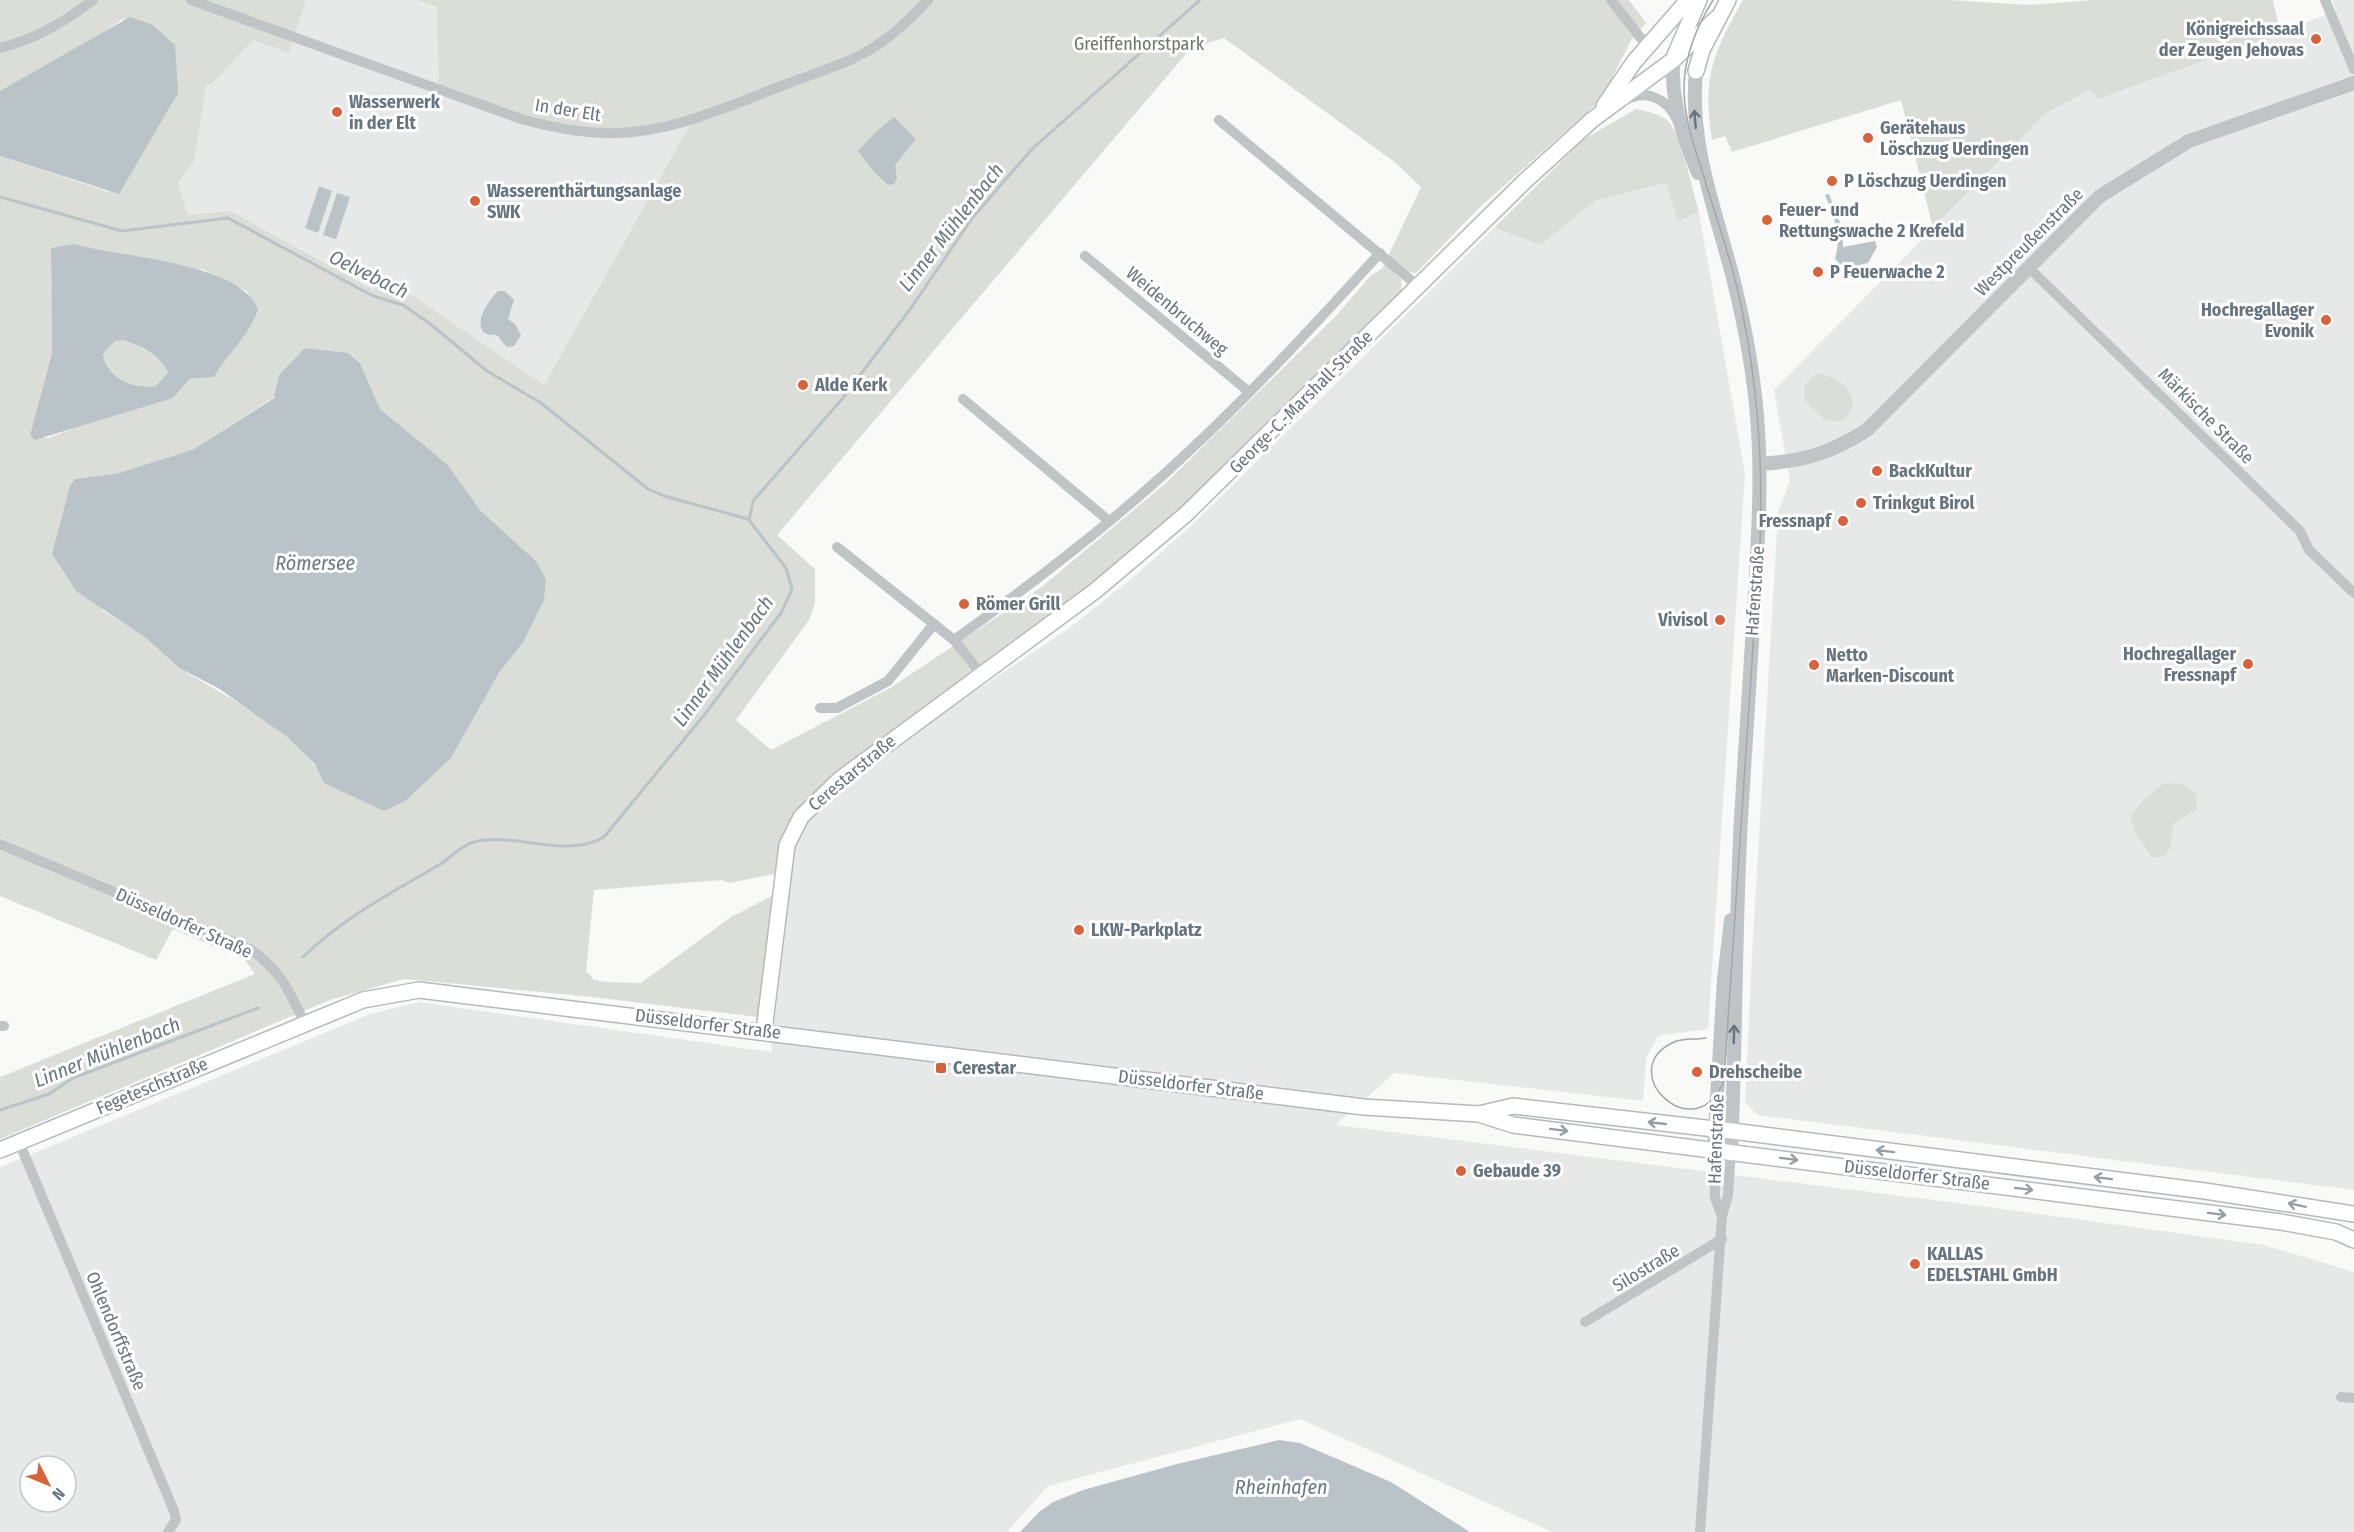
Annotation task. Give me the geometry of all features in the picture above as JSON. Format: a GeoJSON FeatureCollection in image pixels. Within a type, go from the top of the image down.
{"type":"FeatureCollection","features":[{"type":"Feature","properties":{"kind":"main road"},"geometry":{"type":"LineString","coordinates":[[1592,120],[1647,46],[1688,0]]}},
{"type":"Feature","properties":{"kind":"main road","name":"Hafenstraße"},"geometry":{"type":"LineString","coordinates":[[1673,60],[1699,0]]}},
{"type":"Feature","properties":{"kind":"main road","name":"Hafenstraße"},"geometry":{"type":"LineString","coordinates":[[1696,71],[1702,50],[1728,0]]}},
{"type":"Feature","properties":{"kind":"main road","name":"George-C.-Marshall-Straße"},"geometry":{"type":"LineString","coordinates":[[994,665],[1095,591],[1185,515],[1525,182],[1592,120],[1639,92],[1717,18]]}},
{"type":"Feature","properties":{"kind":"main road","name":"Cerestarstraße"},"geometry":{"type":"LineString","coordinates":[[764,1031],[787,845],[794,828],[813,804],[854,768],[994,665]]}},
{"type":"Feature","properties":{"kind":"main road","name":"Düsseldorfer Straße"},"geometry":{"type":"LineString","coordinates":[[304,1022],[363,1000],[419,990],[1364,1107],[1479,1114],[1513,1125],[2281,1222],[2336,1232],[2354,1240]]}},
{"type":"Feature","properties":{"kind":"main road","name":"Fegeteschstraße"},"geometry":{"type":"LineString","coordinates":[[0,1150],[304,1022]]}},
{"type":"Feature","properties":{"kind":"main road","name":"Düsseldorfer Straße"},"geometry":{"type":"LineString","coordinates":[[1479,1114],[1513,1106],[1715,1129],[2261,1199],[2354,1214]]}},
{"type":"Feature","properties":{"kind":"street"},"geometry":{"type":"LineString","coordinates":[[0,48],[40,33],[73,16],[93,0]]}},
{"type":"Feature","properties":{"kind":"street","name":"In der Elt"},"geometry":{"type":"LineString","coordinates":[[191,0],[521,119],[570,130],[610,133],[664,127],[693,119],[844,62],[876,46],[909,20],[928,0]]}},
{"type":"Feature","properties":{"kind":"street"},"geometry":{"type":"LineString","coordinates":[[1611,0],[1647,46]]}},
{"type":"Feature","properties":{"kind":"street"},"geometry":{"type":"LineString","coordinates":[[2325,0],[2354,69]]}},
{"type":"Feature","properties":{"kind":"street","name":"Hafenstraße"},"geometry":{"type":"LineString","coordinates":[[1673,60],[1674,102],[1681,129],[1708,197],[1741,312],[1756,405],[1760,464],[1758,548],[1737,882],[1731,1151],[1728,1195],[1722,1216],[1700,1532]]}},
{"type":"Feature","properties":{"kind":"street"},"geometry":{"type":"LineString","coordinates":[[1629,69],[1628,80],[1639,92],[1669,106],[1681,129]]}},
{"type":"Feature","properties":{"kind":"street","name":"Hafenstraße"},"geometry":{"type":"LineString","coordinates":[[1696,71],[1693,99],[1708,197]]}},
{"type":"Feature","properties":{"kind":"street","name":"Westpreußenstraße"},"geometry":{"type":"LineString","coordinates":[[1760,464],[1792,462],[1819,456],[1840,447],[1867,430],[2100,196],[2189,141],[2354,83]]}},
{"type":"Feature","properties":{"kind":"street"},"geometry":{"type":"LineString","coordinates":[[1219,120],[1418,286]]}},
{"type":"Feature","properties":{"kind":"street"},"geometry":{"type":"LineString","coordinates":[[954,640],[1036,581],[1169,470],[1380,253]]}},
{"type":"Feature","properties":{"kind":"street","name":"Weidenbruchweg"},"geometry":{"type":"LineString","coordinates":[[1085,256],[1248,391]]}},
{"type":"Feature","properties":{"kind":"street","name":"Märkische Straße"},"geometry":{"type":"LineString","coordinates":[[2028,267],[2300,531],[2309,550],[2354,593]]}},
{"type":"Feature","properties":{"kind":"street"},"geometry":{"type":"LineString","coordinates":[[963,399],[1109,521]]}},
{"type":"Feature","properties":{"kind":"street"},"geometry":{"type":"LineString","coordinates":[[837,547],[954,640],[981,674]]}},
{"type":"Feature","properties":{"kind":"street"},"geometry":{"type":"LineString","coordinates":[[820,708],[837,708],[888,681],[934,624]]}},
{"type":"Feature","properties":{"kind":"street","name":"Düsseldorfer Straße"},"geometry":{"type":"LineString","coordinates":[[0,844],[250,949],[269,962],[280,974],[304,1022]]}},
{"type":"Feature","properties":{"kind":"street","name":"Hafenstraße"},"geometry":{"type":"LineString","coordinates":[[1722,1216],[1715,1198],[1714,1149],[1724,978],[1737,882]]}},
{"type":"Feature","properties":{"kind":"street","name":"Ohlendorffstraße"},"geometry":{"type":"LineString","coordinates":[[18,1142],[174,1511],[176,1520],[168,1532]]}},
{"type":"Feature","properties":{"kind":"street","name":"Silostraße"},"geometry":{"type":"LineString","coordinates":[[1585,1322],[1722,1239]]}},
{"type":"Feature","properties":{"kind":"street"},"geometry":{"type":"LineString","coordinates":[[2341,1397],[2354,1398]]}},
{"type":"Feature","properties":{"kind":"shaded area","name":"Wasserwerk in der Elt"},"geometry":{"type":"Polygon","coordinates":[[[306,0],[417,0],[691,124],[544,385],[416,298],[379,278],[375,290],[231,211],[188,216],[178,183],[194,162],[206,86],[213,83],[253,40],[289,52],[306,0]]]}},
{"type":"Feature","properties":{"kind":"shaded area"},"geometry":{"type":"Polygon","coordinates":[[[2332,0],[2354,0],[2354,1190],[1758,1115],[1745,1103],[1751,973],[1778,512],[1790,481],[1774,390],[2046,113],[2092,90],[2098,99],[2336,11],[2332,0]]]}},
{"type":"Feature","properties":{"kind":"shaded area"},"geometry":{"type":"Polygon","coordinates":[[[1667,183],[1678,220],[1699,212],[1745,473],[1708,1029],[1658,1036],[1646,1059],[1643,1101],[1394,1073],[1336,1125],[1974,1205],[2264,1245],[2354,1272],[2354,1532],[1552,1532],[1300,1419],[1048,1486],[1007,1532],[0,1532],[0,1167],[370,1014],[419,1002],[771,1052],[796,837],[811,815],[839,788],[935,718],[1068,629],[1131,579],[1192,525],[1494,228],[1541,245],[1595,201],[1667,183]]]}},
{"type":"Feature","properties":{"kind":"green space","name":"Greiffenhorstpark"},"geometry":{"type":"Polygon","coordinates":[[[0,0],[306,0],[289,53],[253,40],[213,83],[206,86],[194,162],[178,183],[188,215],[231,211],[374,290],[379,278],[416,298],[544,385],[690,125],[572,135],[439,85],[437,8],[417,0],[1629,0],[1646,23],[1630,42],[1602,99],[1480,207],[1416,273],[1391,270],[1401,279],[1402,293],[1240,456],[1135,551],[800,810],[785,831],[774,874],[729,883],[721,880],[594,890],[586,971],[594,980],[606,982],[641,983],[731,917],[772,896],[758,1017],[583,996],[404,979],[330,1000],[0,1139],[0,1077],[255,974],[244,959],[173,929],[156,960],[0,896],[0,156],[109,192],[124,18],[97,37],[0,91],[0,0]],[[1224,38],[1191,48],[777,535],[815,569],[815,603],[809,620],[736,720],[771,750],[890,688],[1039,589],[1166,483],[1336,316],[1371,275],[1382,269],[1421,187],[1396,163],[1224,38]],[[73,244],[51,249],[52,353],[30,435],[48,438],[101,418],[173,398],[190,379],[214,377],[254,321],[247,291],[204,270],[100,252],[73,244]],[[305,348],[274,397],[194,449],[119,473],[75,479],[103,611],[146,638],[181,669],[279,729],[311,760],[321,777],[451,758],[499,673],[524,641],[544,600],[536,561],[481,511],[447,464],[380,409],[360,363],[348,353],[305,348]]]}},
{"type":"Feature","properties":{"kind":"green space"},"geometry":{"type":"Polygon","coordinates":[[[1743,0],[1950,0],[2029,5],[2093,0],[2273,0],[2280,33],[2098,99],[2091,90],[2046,113],[1933,228],[1901,100],[1732,152],[1725,136],[1712,140],[1708,99],[1712,67],[1717,51],[1743,0]]]}},
{"type":"Feature","properties":{"kind":"green space"},"geometry":{"type":"Polygon","coordinates":[[[1636,109],[1660,116],[1672,126],[1686,163],[1699,212],[1678,221],[1666,183],[1595,201],[1541,245],[1494,228],[1584,139],[1636,109]]]}},
{"type":"Feature","properties":{"kind":"green space"},"geometry":{"type":"Polygon","coordinates":[[[123,340],[149,352],[164,366],[168,372],[156,386],[130,384],[115,376],[110,370],[103,354],[115,341],[123,340]]]}},
{"type":"Feature","properties":{"kind":"green space"},"geometry":{"type":"Polygon","coordinates":[[[1816,374],[1835,379],[1850,393],[1853,407],[1843,421],[1826,421],[1805,401],[1804,386],[1816,374]]]}},
{"type":"Feature","properties":{"kind":"green space"},"geometry":{"type":"Polygon","coordinates":[[[2164,783],[2185,785],[2196,794],[2197,809],[2174,823],[2168,852],[2160,857],[2152,857],[2136,834],[2130,817],[2141,803],[2164,783]]]}},
{"type":"Feature","properties":{"kind":"water"},"geometry":{"type":"Polygon","coordinates":[[[130,17],[153,25],[175,45],[178,93],[119,194],[0,156],[0,91],[130,17]]]}},
{"type":"Feature","properties":{"kind":"water"},"geometry":{"type":"Polygon","coordinates":[[[894,117],[916,139],[895,165],[897,178],[894,184],[888,185],[873,171],[858,151],[894,117]]]}},
{"type":"Feature","properties":{"kind":"water"},"geometry":{"type":"Polygon","coordinates":[[[319,186],[332,191],[318,233],[305,228],[319,186]]]}},
{"type":"Feature","properties":{"kind":"water"},"geometry":{"type":"Polygon","coordinates":[[[337,193],[350,197],[336,239],[323,235],[337,193]]]}},
{"type":"Feature","properties":{"kind":"water"},"geometry":{"type":"Polygon","coordinates":[[[1829,194],[1842,228],[1843,247],[1875,241],[1877,247],[1868,263],[1847,268],[1839,264],[1835,258],[1838,242],[1834,218],[1825,195],[1829,194]]]}},
{"type":"Feature","properties":{"kind":"water"},"geometry":{"type":"Polygon","coordinates":[[[73,244],[204,271],[228,281],[247,293],[258,309],[250,327],[214,377],[190,379],[173,398],[35,440],[30,435],[52,353],[51,248],[73,244]],[[123,340],[115,341],[103,354],[110,370],[115,376],[130,384],[156,386],[168,372],[164,366],[143,348],[123,340]]]}},
{"type":"Feature","properties":{"kind":"water"},"geometry":{"type":"Polygon","coordinates":[[[498,291],[505,291],[514,300],[508,319],[515,324],[521,335],[514,346],[507,347],[498,336],[487,334],[481,329],[481,317],[498,291]]]}},
{"type":"Feature","properties":{"kind":"water","name":"Römersee"},"geometry":{"type":"Polygon","coordinates":[[[305,348],[348,353],[360,363],[380,409],[447,464],[481,511],[536,561],[546,580],[544,600],[524,641],[499,673],[451,758],[405,801],[384,811],[324,783],[314,763],[286,736],[218,688],[179,668],[146,638],[77,592],[52,554],[70,486],[75,479],[119,473],[194,449],[274,398],[279,375],[305,348]]]}},
{"type":"Feature","properties":{"kind":"water","name":"Rheinhafen"},"geometry":{"type":"Polygon","coordinates":[[[1279,1440],[1300,1443],[1391,1482],[1470,1532],[1020,1532],[1039,1512],[1053,1502],[1083,1490],[1177,1464],[1279,1440]]]}},
{"type":"Feature","properties":{"kind":"waterway","name":"Linner Mühlenbach"},"geometry":{"type":"LineString","coordinates":[[303,957],[351,918],[471,843],[492,839],[574,846],[604,837],[705,714],[781,613],[792,589],[786,568],[749,520],[753,501],[842,399],[911,308],[973,217],[1032,149],[1200,0]]}},
{"type":"Feature","properties":{"kind":"waterway","name":"Oelvebach"},"geometry":{"type":"LineString","coordinates":[[0,197],[122,231],[228,218],[373,296],[403,305],[429,323],[487,371],[541,403],[648,489],[664,496],[748,519]]}},
{"type":"Feature","properties":{"kind":"waterway","name":"Linner Mühlenbach"},"geometry":{"type":"LineString","coordinates":[[0,1110],[49,1094],[73,1078],[258,1008]]}},
{"type":"Feature","properties":{"kind":"tram line"},"geometry":{"type":"LineString","coordinates":[[1706,1038],[1674,1042],[1657,1055],[1651,1070],[1655,1086],[1665,1099],[1680,1107],[1696,1109],[1712,1100],[1724,1080],[1760,542],[1761,485],[1758,428],[1748,343],[1735,279],[1693,141],[1684,96],[1689,51],[1713,0]]}},
{"type":"Feature","properties":{"kind":"place","name":"Königreichssaal der Zeugen Jehovas"},"geometry":{"type":"Point","coordinates":[2316,39]}},
{"type":"Feature","properties":{"kind":"place","name":"Wasserwerk in der Elt"},"geometry":{"type":"Point","coordinates":[337,112]}},
{"type":"Feature","properties":{"kind":"place","name":"Gerätehaus Löschzug Uerdingen"},"geometry":{"type":"Point","coordinates":[1868,138]}},
{"type":"Feature","properties":{"kind":"place","name":"P Löschzug Uerdingen"},"geometry":{"type":"Point","coordinates":[1832,181]}},
{"type":"Feature","properties":{"kind":"place","name":"Wasserenthärtungsanlage SWK"},"geometry":{"type":"Point","coordinates":[475,201]}},
{"type":"Feature","properties":{"kind":"place","name":"Feuer- und Rettungswache 2 Krefeld"},"geometry":{"type":"Point","coordinates":[1767,220]}},
{"type":"Feature","properties":{"kind":"place","name":"P Feuerwache 2"},"geometry":{"type":"Point","coordinates":[1818,272]}},
{"type":"Feature","properties":{"kind":"place","name":"Hochregallager Evonik"},"geometry":{"type":"Point","coordinates":[2326,320]}},
{"type":"Feature","properties":{"kind":"place","name":"Alde Kerk"},"geometry":{"type":"Point","coordinates":[803,385]}},
{"type":"Feature","properties":{"kind":"place","name":"BackKultur"},"geometry":{"type":"Point","coordinates":[1877,471]}},
{"type":"Feature","properties":{"kind":"place","name":"Trinkgut Birol"},"geometry":{"type":"Point","coordinates":[1861,503]}},
{"type":"Feature","properties":{"kind":"place","name":"Fressnapf"},"geometry":{"type":"Point","coordinates":[1843,521]}},
{"type":"Feature","properties":{"kind":"place","name":"Römer Grill"},"geometry":{"type":"Point","coordinates":[964,604]}},
{"type":"Feature","properties":{"kind":"place","name":"Vivisol"},"geometry":{"type":"Point","coordinates":[1720,620]}},
{"type":"Feature","properties":{"kind":"place","name":"Hochregallager Fressnapf"},"geometry":{"type":"Point","coordinates":[2248,664]}},
{"type":"Feature","properties":{"kind":"place","name":"Netto Marken-Discount"},"geometry":{"type":"Point","coordinates":[1814,665]}},
{"type":"Feature","properties":{"kind":"place","name":"LKW-Parkplatz"},"geometry":{"type":"Point","coordinates":[1079,930]}},
{"type":"Feature","properties":{"kind":"place","name":"Cerestar"},"geometry":{"type":"Point","coordinates":[941,1068]}},
{"type":"Feature","properties":{"kind":"place","name":"Drehscheibe"},"geometry":{"type":"Point","coordinates":[1697,1072]}},
{"type":"Feature","properties":{"kind":"place","name":"Gebaude 39"},"geometry":{"type":"Point","coordinates":[1461,1171]}},
{"type":"Feature","properties":{"kind":"place","name":"KALLAS EDELSTAHL GmbH"},"geometry":{"type":"Point","coordinates":[1915,1264]}}]}
